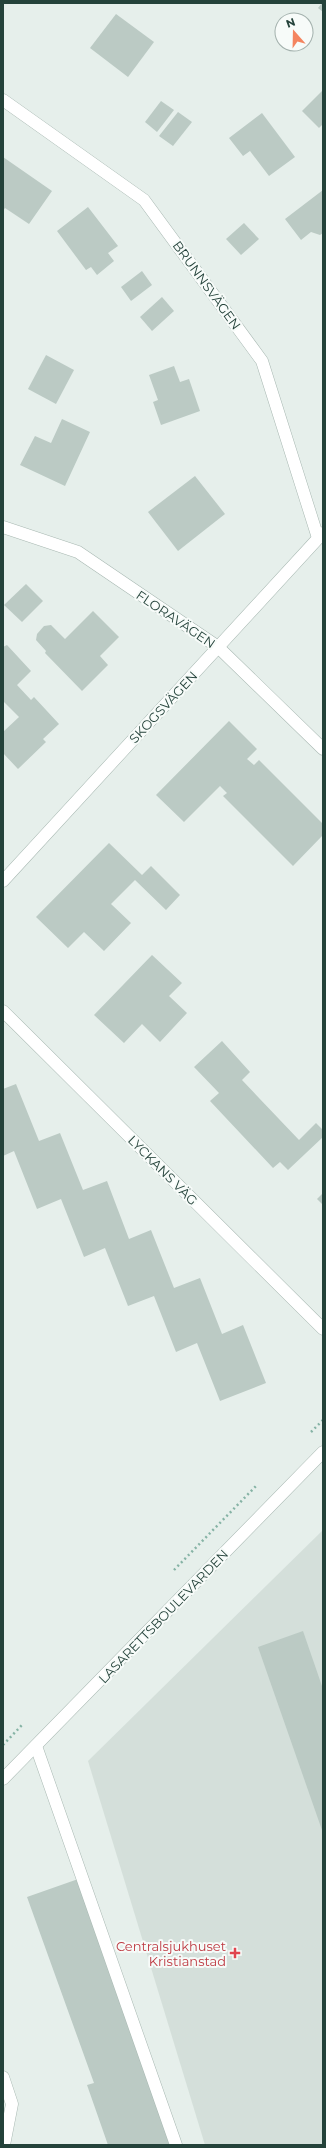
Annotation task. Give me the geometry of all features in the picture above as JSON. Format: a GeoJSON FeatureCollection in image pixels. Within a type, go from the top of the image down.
{"type":"FeatureCollection","features":[{"type":"Feature","properties":{"kind":"street","name":"BRUNNSVÄGEN"},"geometry":{"type":"LineString","coordinates":[[3,100],[144,200],[262,361],[320,535]]}},
{"type":"Feature","properties":{"kind":"street","name":"FLORAVÄGEN"},"geometry":{"type":"LineString","coordinates":[[3,527],[78,552],[218,647],[323,749]]}},
{"type":"Feature","properties":{"kind":"street","name":"SKOGSVÄGEN"},"geometry":{"type":"LineString","coordinates":[[3,881],[320,535]]}},
{"type":"Feature","properties":{"kind":"street","name":"LYCKANS VÄG"},"geometry":{"type":"LineString","coordinates":[[3,1011],[323,1329]]}},
{"type":"Feature","properties":{"kind":"street","name":"LASARETTSBOULEVARDEN"},"geometry":{"type":"LineString","coordinates":[[3,1779],[323,1452]]}},
{"type":"Feature","properties":{"kind":"street"},"geometry":{"type":"LineString","coordinates":[[36,1746],[176,2145]]}},
{"type":"Feature","properties":{"kind":"street"},"geometry":{"type":"LineString","coordinates":[[3,2077],[12,2104],[4,2145]]}},
{"type":"Feature","properties":{"kind":"shaded area","name":"Centralsjukhuset Kristianstad"},"geometry":{"type":"Polygon","coordinates":[[[323,1530],[323,2145],[205,2145],[88,1761],[323,1530]]]}},
{"type":"Feature","properties":{"kind":"building"},"geometry":{"type":"Polygon","coordinates":[[[323,3],[323,12],[318,8],[323,3]]]}},
{"type":"Feature","properties":{"kind":"building"},"geometry":{"type":"Polygon","coordinates":[[[116,14],[154,42],[128,77],[90,48],[116,14]]]}},
{"type":"Feature","properties":{"kind":"building"},"geometry":{"type":"Polygon","coordinates":[[[322,91],[323,124],[319,128],[302,111],[322,91]]]}},
{"type":"Feature","properties":{"kind":"building"},"geometry":{"type":"Polygon","coordinates":[[[161,101],[174,110],[157,132],[145,122],[161,101]]]}},
{"type":"Feature","properties":{"kind":"building"},"geometry":{"type":"Polygon","coordinates":[[[178,112],[192,122],[173,146],[159,136],[178,112]]]}},
{"type":"Feature","properties":{"kind":"building"},"geometry":{"type":"Polygon","coordinates":[[[262,113],[295,157],[269,176],[250,151],[243,156],[229,138],[262,113]]]}},
{"type":"Feature","properties":{"kind":"building"},"geometry":{"type":"Polygon","coordinates":[[[3,157],[52,191],[29,224],[5,208],[3,211],[3,157]]]}},
{"type":"Feature","properties":{"kind":"building"},"geometry":{"type":"Polygon","coordinates":[[[323,190],[323,233],[320,235],[311,232],[301,240],[285,219],[323,190]]]}},
{"type":"Feature","properties":{"kind":"building"},"geometry":{"type":"Polygon","coordinates":[[[88,207],[118,246],[108,253],[114,261],[97,275],[91,267],[86,270],[57,231],[88,207]]]}},
{"type":"Feature","properties":{"kind":"building"},"geometry":{"type":"Polygon","coordinates":[[[244,223],[259,239],[241,255],[226,239],[244,223]]]}},
{"type":"Feature","properties":{"kind":"building"},"geometry":{"type":"Polygon","coordinates":[[[142,271],[152,285],[131,301],[121,287],[142,271]]]}},
{"type":"Feature","properties":{"kind":"building"},"geometry":{"type":"Polygon","coordinates":[[[162,297],[174,311],[152,331],[140,317],[162,297]]]}},
{"type":"Feature","properties":{"kind":"building"},"geometry":{"type":"Polygon","coordinates":[[[46,355],[74,370],[56,404],[28,389],[46,355]]]}},
{"type":"Feature","properties":{"kind":"building"},"geometry":{"type":"Polygon","coordinates":[[[174,366],[180,382],[189,379],[200,411],[161,425],[153,402],[158,400],[149,375],[174,366]]]}},
{"type":"Feature","properties":{"kind":"building"},"geometry":{"type":"Polygon","coordinates":[[[62,419],[90,432],[65,486],[20,465],[35,436],[51,443],[62,419]]]}},
{"type":"Feature","properties":{"kind":"building"},"geometry":{"type":"Polygon","coordinates":[[[195,476],[225,514],[178,551],[148,512],[195,476]]]}},
{"type":"Feature","properties":{"kind":"building"},"geometry":{"type":"Polygon","coordinates":[[[26,584],[43,601],[22,622],[4,605],[26,584]]]}},
{"type":"Feature","properties":{"kind":"building"},"geometry":{"type":"Polygon","coordinates":[[[93,611],[119,637],[100,656],[108,665],[82,691],[45,653],[46,651],[36,640],[37,634],[44,626],[51,625],[65,639],[93,611]]]}},
{"type":"Feature","properties":{"kind":"building"},"geometry":{"type":"Polygon","coordinates":[[[7,645],[31,671],[17,685],[31,700],[34,697],[59,724],[43,739],[46,742],[18,769],[3,753],[3,732],[19,717],[3,701],[3,647],[7,645]]]}},
{"type":"Feature","properties":{"kind":"building"},"geometry":{"type":"Polygon","coordinates":[[[229,721],[257,749],[247,759],[254,765],[259,760],[323,824],[323,835],[293,866],[223,796],[227,793],[220,786],[184,822],[156,795],[229,721]]]}},
{"type":"Feature","properties":{"kind":"building"},"geometry":{"type":"Polygon","coordinates":[[[109,843],[142,875],[151,866],[180,895],[166,910],[135,880],[111,904],[131,923],[104,951],[84,932],[68,948],[36,917],[109,843]]]}},
{"type":"Feature","properties":{"kind":"building"},"geometry":{"type":"Polygon","coordinates":[[[152,955],[182,983],[169,996],[187,1013],[160,1042],[142,1024],[124,1043],[94,1015],[152,955]]]}},
{"type":"Feature","properties":{"kind":"building"},"geometry":{"type":"Polygon","coordinates":[[[222,1041],[250,1072],[242,1080],[299,1140],[316,1123],[323,1130],[323,1137],[288,1170],[280,1162],[273,1168],[210,1101],[219,1093],[194,1067],[222,1041]]]}},
{"type":"Feature","properties":{"kind":"building"},"geometry":{"type":"Polygon","coordinates":[[[16,1084],[39,1141],[60,1133],[83,1190],[107,1181],[129,1239],[151,1230],[174,1288],[200,1278],[222,1334],[243,1325],[266,1383],[220,1401],[197,1343],[176,1352],[154,1296],[128,1306],[105,1248],[84,1257],[61,1199],[37,1209],[14,1151],[3,1156],[3,1089],[16,1084]]]}},
{"type":"Feature","properties":{"kind":"building"},"geometry":{"type":"Polygon","coordinates":[[[323,1193],[323,1205],[317,1199],[323,1193]]]}},
{"type":"Feature","properties":{"kind":"building"},"geometry":{"type":"Polygon","coordinates":[[[303,1631],[323,1689],[323,1833],[258,1647],[303,1631]]]}},
{"type":"Feature","properties":{"kind":"building"},"geometry":{"type":"Polygon","coordinates":[[[81,1878],[176,2145],[108,2145],[87,2085],[94,2083],[27,1897],[81,1878]]]}},
{"type":"Feature","properties":{"kind":"place","name":"Centralsjukhuset Kristianstad"},"geometry":{"type":"Point","coordinates":[235,1953]}}]}
